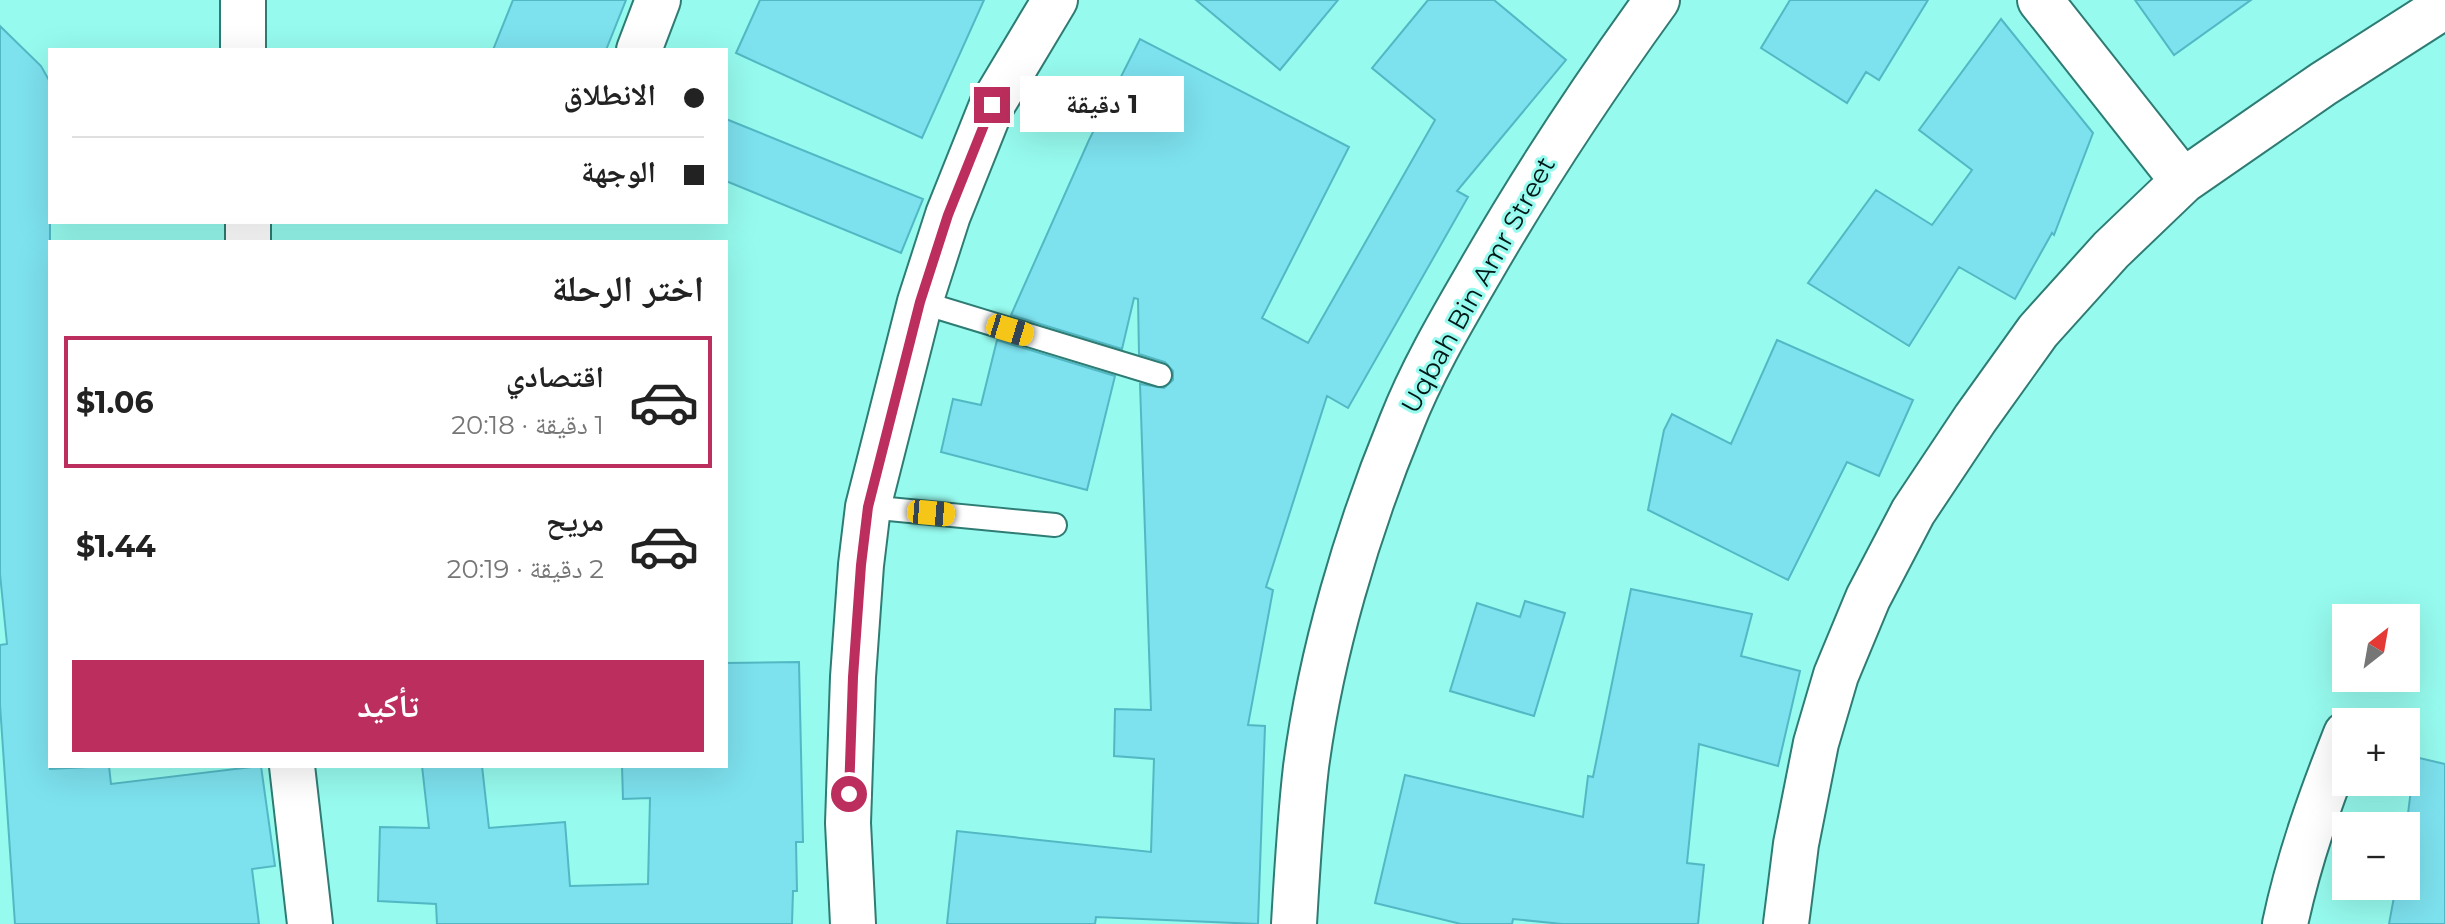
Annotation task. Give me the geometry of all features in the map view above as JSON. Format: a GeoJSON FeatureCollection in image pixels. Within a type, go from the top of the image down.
{"type":"FeatureCollection","features":[{"type":"Feature","properties":{"kind":"street"},"geometry":{"type":"LineString","coordinates":[[243,0],[243,48]]}},
{"type":"Feature","properties":{"kind":"street"},"geometry":{"type":"LineString","coordinates":[[640,48],[658,0]]}},
{"type":"Feature","properties":{"kind":"street"},"geometry":{"type":"LineString","coordinates":[[853,924],[848,823],[852,691],[868,507],[920,302],[948,215],[992,105],[1055,0]]}},
{"type":"Feature","properties":{"kind":"street","name":"Uqbah Bin Amr Street"},"geometry":{"type":"LineString","coordinates":[[1294,924],[1306,766],[1329,648],[1359,538],[1402,421],[1458,310],[1530,186],[1606,70],[1657,0]]}},
{"type":"Feature","properties":{"kind":"street"},"geometry":{"type":"LineString","coordinates":[[2040,0],[2183,181]]}},
{"type":"Feature","properties":{"kind":"street"},"geometry":{"type":"LineString","coordinates":[[1786,924],[1796,844],[1810,772],[1836,675],[1868,598],[1913,512],[2038,331],[2111,250],[2183,181],[2323,84],[2445,6]]}},
{"type":"Feature","properties":{"kind":"street"},"geometry":{"type":"LineString","coordinates":[[292,768],[310,924]]}},
{"type":"Feature","properties":{"kind":"street"},"geometry":{"type":"LineString","coordinates":[[2285,924],[2296,873],[2332,769]]}},
{"type":"Feature","properties":{"kind":"lane"},"geometry":{"type":"LineString","coordinates":[[920,302],[1160,375]]}},
{"type":"Feature","properties":{"kind":"lane"},"geometry":{"type":"LineString","coordinates":[[868,507],[1055,525]]}},
{"type":"Feature","properties":{"kind":"building"},"geometry":{"type":"Polygon","coordinates":[[[513,0],[626,0],[607,48],[494,48],[513,0]]]}},
{"type":"Feature","properties":{"kind":"building"},"geometry":{"type":"Polygon","coordinates":[[[760,0],[984,0],[922,138],[736,53],[760,0]]]}},
{"type":"Feature","properties":{"kind":"building"},"geometry":{"type":"Polygon","coordinates":[[[1196,0],[1338,0],[1280,70],[1196,0]]]}},
{"type":"Feature","properties":{"kind":"building"},"geometry":{"type":"Polygon","coordinates":[[[1428,0],[1494,0],[1566,60],[1457,191],[1468,197],[1348,408],[1327,396],[1266,587],[1273,590],[1248,725],[1265,726],[1258,924],[1096,917],[1095,924],[947,924],[957,831],[1151,852],[1154,759],[1114,756],[1115,709],[1151,710],[1140,384],[1164,388],[1173,380],[1173,371],[1165,362],[1139,354],[1138,299],[1134,298],[1122,349],[1011,315],[1089,140],[1140,39],[1349,147],[1262,318],[1308,343],[1435,120],[1372,68],[1428,0]]]}},
{"type":"Feature","properties":{"kind":"building"},"geometry":{"type":"Polygon","coordinates":[[[1790,0],[1928,0],[1879,80],[1866,72],[1847,103],[1761,48],[1790,0]]]}},
{"type":"Feature","properties":{"kind":"building"},"geometry":{"type":"Polygon","coordinates":[[[2135,0],[2251,0],[2174,55],[2135,0]]]}},
{"type":"Feature","properties":{"kind":"building"},"geometry":{"type":"Polygon","coordinates":[[[2001,19],[2093,133],[2054,235],[2052,233],[2015,299],[1959,267],[1909,346],[1808,283],[1876,190],[1932,225],[1972,170],[1919,130],[2001,19]]]}},
{"type":"Feature","properties":{"kind":"building"},"geometry":{"type":"Polygon","coordinates":[[[0,26],[41,66],[48,78],[48,768],[109,768],[111,784],[261,768],[275,866],[252,869],[259,924],[15,924],[0,705],[0,645],[7,644],[0,574],[0,26]]]}},
{"type":"Feature","properties":{"kind":"building"},"geometry":{"type":"Polygon","coordinates":[[[728,120],[923,199],[901,253],[728,182],[728,120]]]}},
{"type":"Feature","properties":{"kind":"building"},"geometry":{"type":"Polygon","coordinates":[[[997,340],[1115,376],[1087,490],[941,452],[953,399],[981,405],[997,340]]]}},
{"type":"Feature","properties":{"kind":"building"},"geometry":{"type":"Polygon","coordinates":[[[1777,340],[1913,400],[1879,476],[1847,462],[1788,580],[1648,510],[1664,430],[1672,414],[1731,444],[1777,340]]]}},
{"type":"Feature","properties":{"kind":"building"},"geometry":{"type":"Polygon","coordinates":[[[1631,589],[1752,614],[1741,656],[1800,671],[1778,766],[1699,744],[1687,863],[1704,865],[1698,924],[1562,924],[1513,919],[1512,924],[1461,924],[1375,903],[1405,775],[1583,817],[1588,776],[1593,777],[1631,589]]]}},
{"type":"Feature","properties":{"kind":"building"},"geometry":{"type":"Polygon","coordinates":[[[1525,601],[1565,613],[1534,716],[1450,691],[1477,603],[1520,617],[1525,601]]]}},
{"type":"Feature","properties":{"kind":"building"},"geometry":{"type":"Polygon","coordinates":[[[799,662],[803,842],[796,842],[797,891],[793,891],[792,924],[437,924],[436,904],[378,901],[380,827],[429,828],[422,768],[482,768],[489,828],[565,822],[570,886],[648,884],[650,798],[623,799],[622,768],[728,768],[728,663],[799,662]]]}},
{"type":"Feature","properties":{"kind":"building"},"geometry":{"type":"Polygon","coordinates":[[[2420,758],[2445,764],[2445,924],[2389,924],[2393,900],[2420,900],[2420,812],[2408,812],[2410,796],[2420,796],[2420,758]]]}},
{"type":"Feature","properties":{"kind":"route"},"geometry":{"type":"LineString","coordinates":[[849,794],[853,677],[868,507],[920,302],[948,215],[992,105]]}}]}
